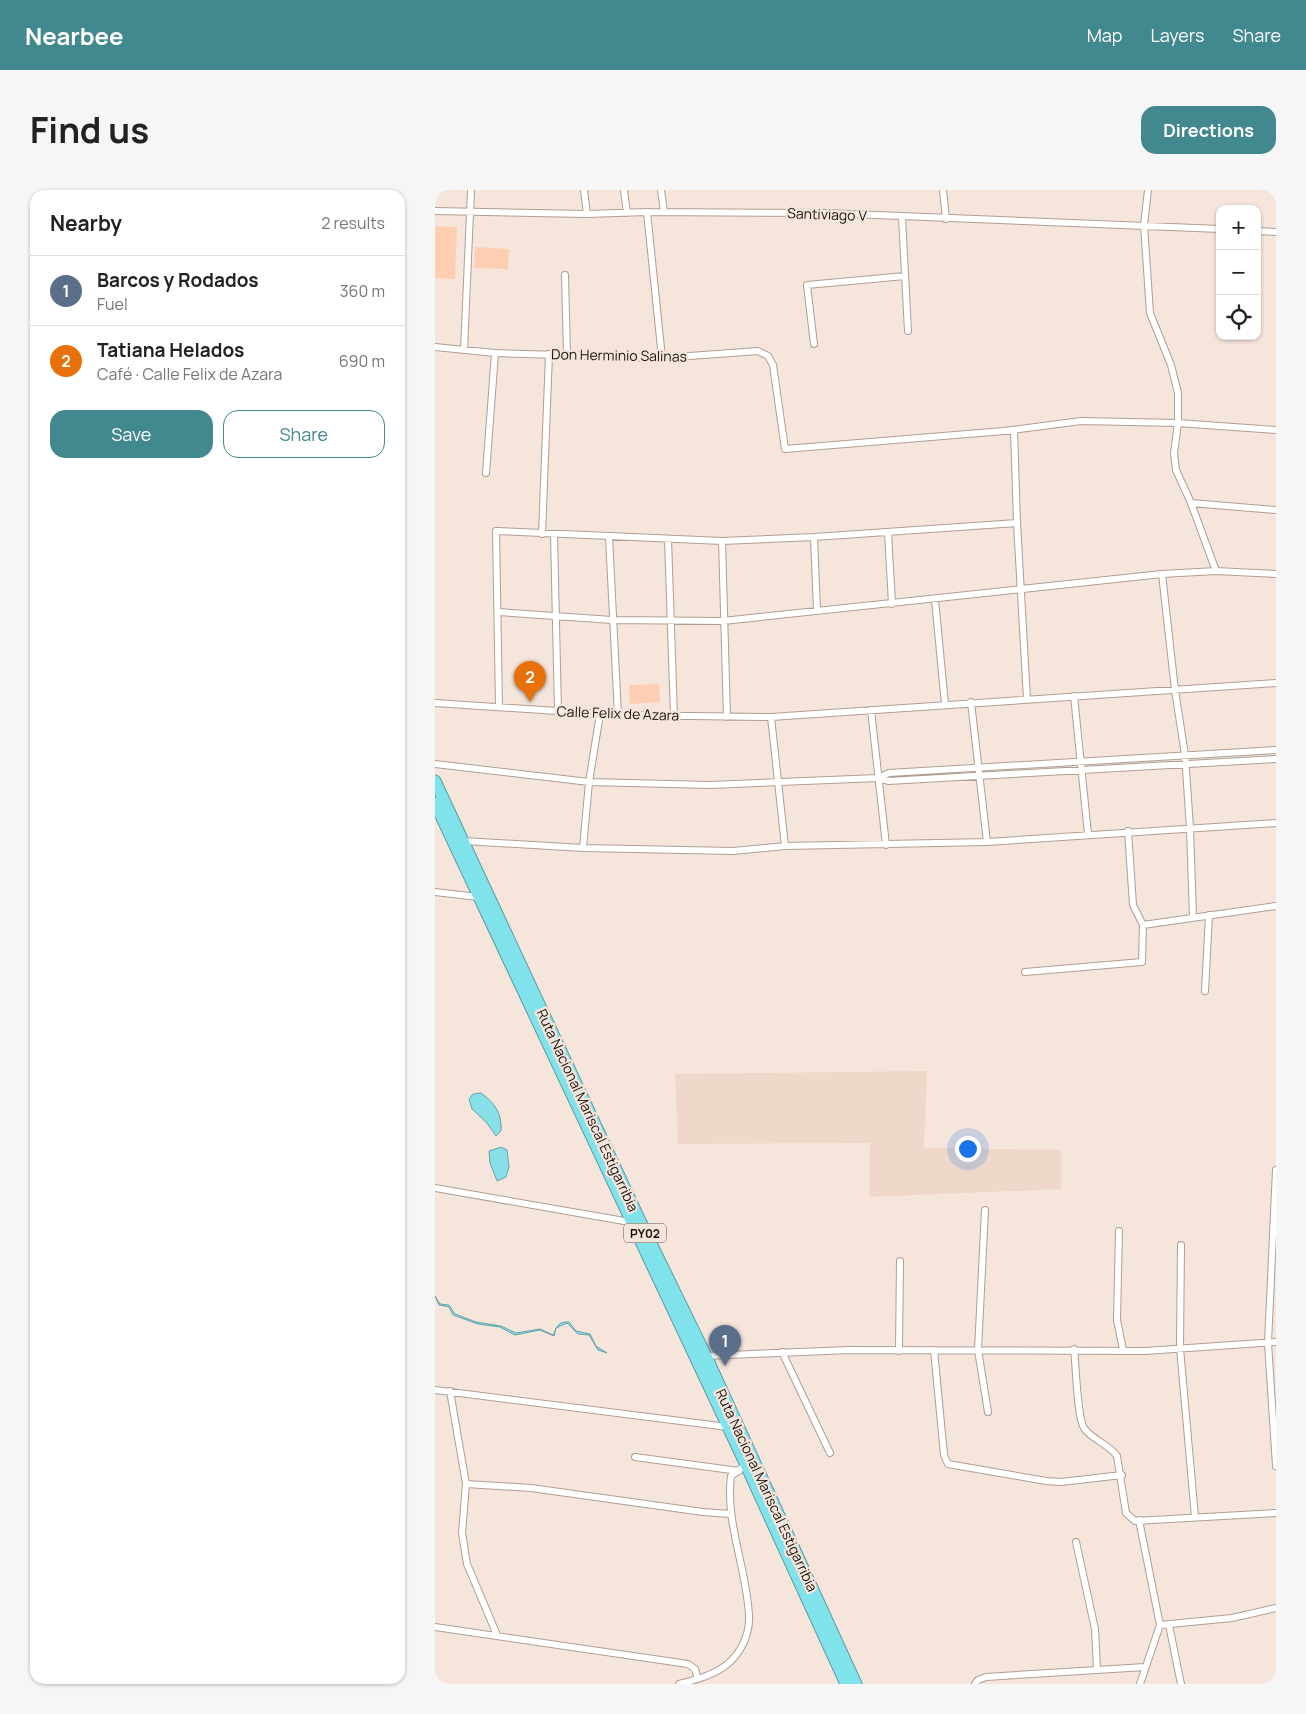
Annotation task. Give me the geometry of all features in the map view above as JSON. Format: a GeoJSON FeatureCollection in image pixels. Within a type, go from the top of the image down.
{"type":"FeatureCollection","features":[{"type":"Feature","properties":{"kind":"highway","name":"Ruta Nacional Mariscal Estigarribia"},"geometry":{"type":"LineString","coordinates":[[435,781],[701,1356],[856,1684]]}},
{"type":"Feature","properties":{"kind":"highway","name":"Ruta Nacional Mariscal Estigarribia"},"geometry":{"type":"LineString","coordinates":[[435,803],[630,1222],[701,1356],[743,1468],[846,1684]]}},
{"type":"Feature","properties":{"kind":"street"},"geometry":{"type":"LineString","coordinates":[[464,350],[471,190]]}},
{"type":"Feature","properties":{"kind":"street"},"geometry":{"type":"LineString","coordinates":[[584,190],[587,214]]}},
{"type":"Feature","properties":{"kind":"street"},"geometry":{"type":"LineString","coordinates":[[624,190],[627,213]]}},
{"type":"Feature","properties":{"kind":"street"},"geometry":{"type":"LineString","coordinates":[[661,190],[664,212]]}},
{"type":"Feature","properties":{"kind":"street"},"geometry":{"type":"LineString","coordinates":[[943,190],[946,219]]}},
{"type":"Feature","properties":{"kind":"street"},"geometry":{"type":"LineString","coordinates":[[1148,190],[1144,226],[1150,313],[1178,393],[1178,423],[1174,453],[1176,470],[1191,503],[1216,571]]}},
{"type":"Feature","properties":{"kind":"street","name":"Santiviago V"},"geometry":{"type":"LineString","coordinates":[[435,211],[587,214],[647,212],[827,213],[1216,229]]}},
{"type":"Feature","properties":{"kind":"street"},"geometry":{"type":"LineString","coordinates":[[647,212],[662,358]]}},
{"type":"Feature","properties":{"kind":"street"},"geometry":{"type":"LineString","coordinates":[[902,217],[908,331]]}},
{"type":"Feature","properties":{"kind":"street"},"geometry":{"type":"LineString","coordinates":[[1261,231],[1276,232]]}},
{"type":"Feature","properties":{"kind":"street"},"geometry":{"type":"LineString","coordinates":[[565,275],[567,355]]}},
{"type":"Feature","properties":{"kind":"street"},"geometry":{"type":"LineString","coordinates":[[814,344],[807,285],[905,276]]}},
{"type":"Feature","properties":{"kind":"street","name":"Don Herminio Salinas"},"geometry":{"type":"LineString","coordinates":[[435,348],[495,353],[662,358],[737,354],[748,350],[758,351],[768,356],[773,365],[785,449],[1014,430]]}},
{"type":"Feature","properties":{"kind":"street"},"geometry":{"type":"LineString","coordinates":[[486,473],[495,353]]}},
{"type":"Feature","properties":{"kind":"street"},"geometry":{"type":"LineString","coordinates":[[543,534],[549,354]]}},
{"type":"Feature","properties":{"kind":"street"},"geometry":{"type":"LineString","coordinates":[[1027,699],[1014,430],[1081,421],[1178,423],[1276,430]]}},
{"type":"Feature","properties":{"kind":"street"},"geometry":{"type":"LineString","coordinates":[[1191,503],[1276,510]]}},
{"type":"Feature","properties":{"kind":"street"},"geometry":{"type":"LineString","coordinates":[[499,707],[496,531],[722,541],[814,537],[1017,523]]}},
{"type":"Feature","properties":{"kind":"street"},"geometry":{"type":"LineString","coordinates":[[888,532],[892,604]]}},
{"type":"Feature","properties":{"kind":"street"},"geometry":{"type":"LineString","coordinates":[[554,535],[558,711]]}},
{"type":"Feature","properties":{"kind":"street"},"geometry":{"type":"LineString","coordinates":[[609,537],[618,715]]}},
{"type":"Feature","properties":{"kind":"street"},"geometry":{"type":"LineString","coordinates":[[814,537],[817,612]]}},
{"type":"Feature","properties":{"kind":"street"},"geometry":{"type":"LineString","coordinates":[[668,539],[675,716]]}},
{"type":"Feature","properties":{"kind":"street"},"geometry":{"type":"LineString","coordinates":[[722,541],[727,716]]}},
{"type":"Feature","properties":{"kind":"street"},"geometry":{"type":"LineString","coordinates":[[498,612],[612,620],[723,621],[935,600],[1162,574],[1216,571],[1276,574]]}},
{"type":"Feature","properties":{"kind":"street"},"geometry":{"type":"LineString","coordinates":[[1162,574],[1175,690],[1186,764],[1191,828],[1193,917]]}},
{"type":"Feature","properties":{"kind":"street"},"geometry":{"type":"LineString","coordinates":[[935,600],[945,704]]}},
{"type":"Feature","properties":{"kind":"street","name":"Calle Felix de Azara"},"geometry":{"type":"LineString","coordinates":[[435,703],[618,715],[771,717],[971,702],[1276,683]]}},
{"type":"Feature","properties":{"kind":"street"},"geometry":{"type":"LineString","coordinates":[[1074,696],[1089,834]]}},
{"type":"Feature","properties":{"kind":"street"},"geometry":{"type":"LineString","coordinates":[[971,702],[987,842]]}},
{"type":"Feature","properties":{"kind":"street"},"geometry":{"type":"LineString","coordinates":[[871,710],[886,845]]}},
{"type":"Feature","properties":{"kind":"street"},"geometry":{"type":"LineString","coordinates":[[583,848],[589,782],[600,714]]}},
{"type":"Feature","properties":{"kind":"street"},"geometry":{"type":"LineString","coordinates":[[771,717],[785,846]]}},
{"type":"Feature","properties":{"kind":"street"},"geometry":{"type":"LineString","coordinates":[[878,778],[889,772],[1276,750]]}},
{"type":"Feature","properties":{"kind":"street"},"geometry":{"type":"LineString","coordinates":[[435,764],[589,782],[710,785],[878,778],[888,781],[1276,759]]}},
{"type":"Feature","properties":{"kind":"street"},"geometry":{"type":"LineString","coordinates":[[464,841],[583,848],[733,851],[785,846],[987,842],[1128,831],[1276,823]]}},
{"type":"Feature","properties":{"kind":"street"},"geometry":{"type":"LineString","coordinates":[[1025,972],[1142,962],[1143,925],[1133,905],[1128,831]]}},
{"type":"Feature","properties":{"kind":"street"},"geometry":{"type":"LineString","coordinates":[[435,892],[478,897]]}},
{"type":"Feature","properties":{"kind":"street"},"geometry":{"type":"LineString","coordinates":[[1143,925],[1209,914],[1276,906]]}},
{"type":"Feature","properties":{"kind":"street"},"geometry":{"type":"LineString","coordinates":[[1205,990],[1209,914]]}},
{"type":"Feature","properties":{"kind":"street"},"geometry":{"type":"LineString","coordinates":[[1276,1170],[1275,1220],[1267,1342],[1276,1466]]}},
{"type":"Feature","properties":{"kind":"street"},"geometry":{"type":"LineString","coordinates":[[435,1188],[630,1222]]}},
{"type":"Feature","properties":{"kind":"street"},"geometry":{"type":"LineString","coordinates":[[985,1210],[978,1350],[987,1412]]}},
{"type":"Feature","properties":{"kind":"street"},"geometry":{"type":"LineString","coordinates":[[1119,1231],[1117,1320],[1123,1350]]}},
{"type":"Feature","properties":{"kind":"street"},"geometry":{"type":"LineString","coordinates":[[1181,1244],[1180,1348],[1195,1517]]}},
{"type":"Feature","properties":{"kind":"street"},"geometry":{"type":"LineString","coordinates":[[899,1351],[901,1261]]}},
{"type":"Feature","properties":{"kind":"street"},"geometry":{"type":"LineString","coordinates":[[701,1356],[849,1350],[1123,1350],[1276,1342]]}},
{"type":"Feature","properties":{"kind":"street"},"geometry":{"type":"LineString","coordinates":[[1074,1349],[1084,1428],[1114,1450],[1122,1475],[1126,1513],[1131,1519],[1276,1513]]}},
{"type":"Feature","properties":{"kind":"street"},"geometry":{"type":"LineString","coordinates":[[934,1350],[944,1455],[949,1464],[1046,1482],[1122,1475]]}},
{"type":"Feature","properties":{"kind":"street"},"geometry":{"type":"LineString","coordinates":[[782,1352],[830,1453]]}},
{"type":"Feature","properties":{"kind":"street"},"geometry":{"type":"LineString","coordinates":[[435,1390],[728,1427]]}},
{"type":"Feature","properties":{"kind":"street"},"geometry":{"type":"LineString","coordinates":[[450,1391],[466,1484],[462,1534],[467,1564],[497,1635]]}},
{"type":"Feature","properties":{"kind":"street"},"geometry":{"type":"LineString","coordinates":[[635,1457],[743,1468]]}},
{"type":"Feature","properties":{"kind":"street"},"geometry":{"type":"LineString","coordinates":[[679,1684],[716,1672],[732,1660],[748,1630],[749,1616],[731,1514],[729,1488],[731,1476],[743,1468]]}},
{"type":"Feature","properties":{"kind":"street"},"geometry":{"type":"LineString","coordinates":[[466,1484],[531,1488],[703,1512],[731,1514]]}},
{"type":"Feature","properties":{"kind":"street"},"geometry":{"type":"LineString","coordinates":[[1139,1520],[1160,1626],[1140,1684]]}},
{"type":"Feature","properties":{"kind":"street"},"geometry":{"type":"LineString","coordinates":[[1076,1542],[1095,1629],[1097,1669]]}},
{"type":"Feature","properties":{"kind":"street"},"geometry":{"type":"LineString","coordinates":[[1160,1626],[1232,1618],[1276,1608]]}},
{"type":"Feature","properties":{"kind":"street"},"geometry":{"type":"LineString","coordinates":[[1169,1625],[1181,1684]]}},
{"type":"Feature","properties":{"kind":"street"},"geometry":{"type":"LineString","coordinates":[[435,1627],[688,1664],[695,1669],[698,1679]]}},
{"type":"Feature","properties":{"kind":"street"},"geometry":{"type":"LineString","coordinates":[[975,1684],[978,1680],[986,1677],[1145,1667]]}},
{"type":"Feature","properties":{"kind":"shaded area"},"geometry":{"type":"Polygon","coordinates":[[[435,226],[457,227],[455,279],[435,278],[435,226]]]}},
{"type":"Feature","properties":{"kind":"shaded area"},"geometry":{"type":"Polygon","coordinates":[[[475,247],[509,249],[508,269],[474,268],[475,247]]]}},
{"type":"Feature","properties":{"kind":"shaded area"},"geometry":{"type":"Polygon","coordinates":[[[659,684],[660,702],[630,704],[629,685],[659,684]]]}},
{"type":"Feature","properties":{"kind":"shaded area"},"geometry":{"type":"Polygon","coordinates":[[[927,1071],[924,1148],[1061,1150],[1061,1189],[869,1197],[870,1143],[678,1144],[675,1074],[927,1071]]]}},
{"type":"Feature","properties":{"kind":"water"},"geometry":{"type":"Polygon","coordinates":[[[481,1093],[494,1105],[499,1114],[501,1131],[496,1136],[487,1123],[472,1109],[469,1099],[473,1094],[481,1093]]]}},
{"type":"Feature","properties":{"kind":"water"},"geometry":{"type":"Polygon","coordinates":[[[501,1147],[507,1150],[509,1167],[506,1177],[497,1181],[490,1163],[489,1151],[501,1147]]]}},
{"type":"Feature","properties":{"kind":"water"},"geometry":{"type":"Polygon","coordinates":[[[435,1296],[440,1304],[449,1305],[455,1314],[476,1322],[501,1326],[516,1333],[540,1329],[553,1335],[556,1330],[554,1336],[540,1330],[515,1335],[500,1327],[478,1324],[453,1315],[449,1307],[439,1305],[435,1296]]]}},
{"type":"Feature","properties":{"kind":"water"},"geometry":{"type":"Polygon","coordinates":[[[569,1322],[576,1331],[590,1334],[596,1346],[607,1353],[598,1350],[589,1335],[578,1334],[567,1323],[557,1328],[562,1323],[569,1322]]]}},
{"type":"Feature","properties":{"kind":"place","name":"Tatiana Helados"},"geometry":{"type":"Point","coordinates":[530,702]}},
{"type":"Feature","properties":{"kind":"place","name":"Barcos y Rodados"},"geometry":{"type":"Point","coordinates":[725,1366]}}]}
